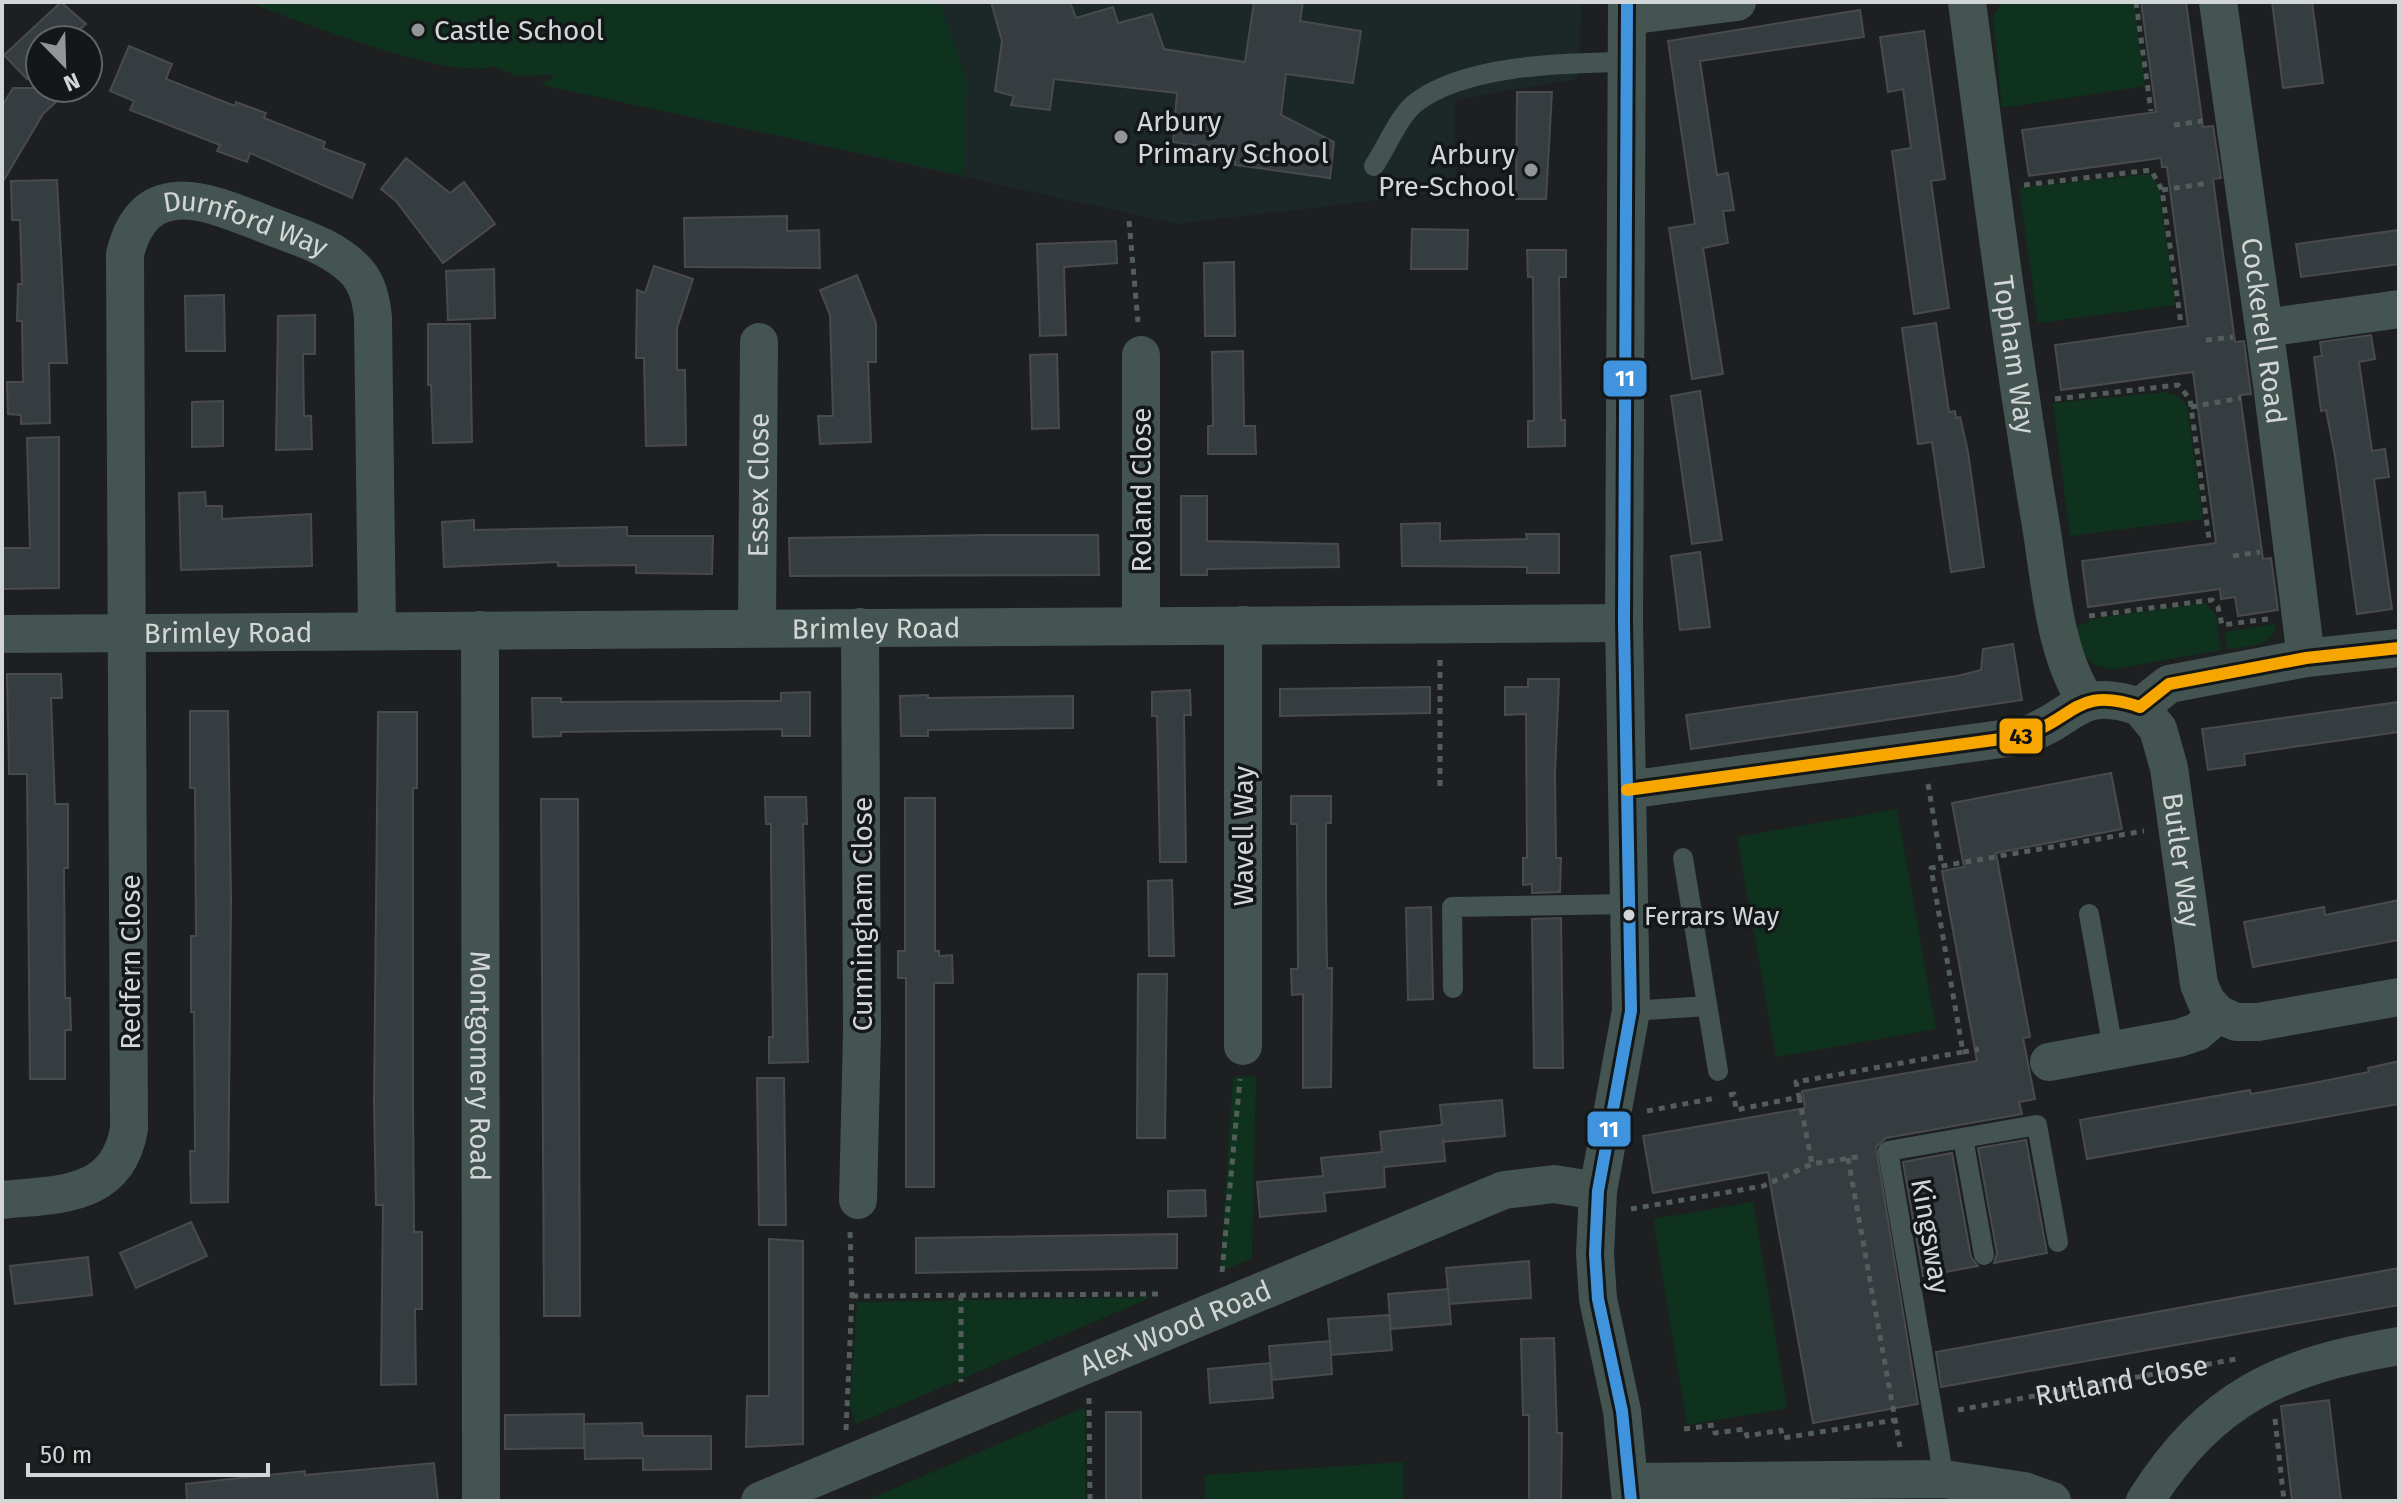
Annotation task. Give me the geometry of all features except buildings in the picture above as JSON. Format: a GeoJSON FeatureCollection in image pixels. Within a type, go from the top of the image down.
{"type":"FeatureCollection","features":[{"type":"Feature","properties":{"kind":"street"},"geometry":{"type":"LineString","coordinates":[[1737,2],[1627,9],[1624,623],[1631,1011],[1615,1200],[1595,1254],[1598,1299],[1622,1411],[1631,1491],[1944,1479],[2024,1491],[2052,1501]]}},
{"type":"Feature","properties":{"kind":"street","name":"Topham Way"},"geometry":{"type":"LineString","coordinates":[[1967,2],[2021,404],[2058,622],[2071,679],[2086,701]]}},
{"type":"Feature","properties":{"kind":"street","name":"Cockerell Road"},"geometry":{"type":"LineString","coordinates":[[2218,2],[2265,328],[2306,658]]}},
{"type":"Feature","properties":{"kind":"street","name":"Durnford Way"},"geometry":{"type":"LineString","coordinates":[[128,633],[125,254],[129,237],[141,219],[162,203],[201,200],[322,246],[345,260],[359,275],[370,295],[373,317],[377,629]]}},
{"type":"Feature","properties":{"kind":"street"},"geometry":{"type":"LineString","coordinates":[[2265,328],[2399,309]]}},
{"type":"Feature","properties":{"kind":"street","name":"Essex Close"},"geometry":{"type":"LineString","coordinates":[[757,627],[759,342]]}},
{"type":"Feature","properties":{"kind":"street","name":"Roland Close"},"geometry":{"type":"LineString","coordinates":[[1141,355],[1141,625]]}},
{"type":"Feature","properties":{"kind":"street","name":"Brimley Road"},"geometry":{"type":"LineString","coordinates":[[2,634],[377,629],[1624,623]]}},
{"type":"Feature","properties":{"kind":"street","name":"Wavell Way"},"geometry":{"type":"LineString","coordinates":[[1243,625],[1243,1046]]}},
{"type":"Feature","properties":{"kind":"street","name":"Cunningham Close"},"geometry":{"type":"LineString","coordinates":[[858,1200],[862,1032],[860,627]]}},
{"type":"Feature","properties":{"kind":"street","name":"Montgomery Road"},"geometry":{"type":"LineString","coordinates":[[480,630],[481,1501]]}},
{"type":"Feature","properties":{"kind":"street","name":"Redfern Close"},"geometry":{"type":"LineString","coordinates":[[2,1200],[69,1193],[100,1182],[126,1150],[131,1093],[128,633]]}},
{"type":"Feature","properties":{"kind":"street"},"geometry":{"type":"LineString","coordinates":[[1627,790],[2023,736],[2042,730],[2086,701],[2116,699],[2140,707],[2169,684],[2306,658],[2399,648]]}},
{"type":"Feature","properties":{"kind":"street","name":"Butler Way"},"geometry":{"type":"LineString","coordinates":[[2140,707],[2158,729],[2169,768],[2199,984],[2206,1001],[2218,1014]]}},
{"type":"Feature","properties":{"kind":"street"},"geometry":{"type":"LineString","coordinates":[[2049,1062],[2197,1032],[2218,1014],[2236,1022],[2258,1022],[2399,997]]}},
{"type":"Feature","properties":{"kind":"street","name":"Alex Wood Road"},"geometry":{"type":"LineString","coordinates":[[760,1501],[1504,1190],[1554,1184],[1615,1200]]}},
{"type":"Feature","properties":{"kind":"street","name":"Rutland Close"},"geometry":{"type":"LineString","coordinates":[[2145,1501],[2192,1436],[2244,1394],[2309,1366],[2399,1346]]}},
{"type":"Feature","properties":{"kind":"lane"},"geometry":{"type":"LineString","coordinates":[[1374,166],[1413,105],[1450,86],[1500,71],[1552,63],[1628,62]]}},
{"type":"Feature","properties":{"kind":"lane"},"geometry":{"type":"LineString","coordinates":[[1683,858],[1718,1071]]}},
{"type":"Feature","properties":{"kind":"lane"},"geometry":{"type":"LineString","coordinates":[[1453,988],[1452,907],[1631,904]]}},
{"type":"Feature","properties":{"kind":"lane"},"geometry":{"type":"LineString","coordinates":[[2089,914],[2113,1049]]}},
{"type":"Feature","properties":{"kind":"lane"},"geometry":{"type":"LineString","coordinates":[[1631,1011],[1707,1006]]}},
{"type":"Feature","properties":{"kind":"lane","name":"Kingsway"},"geometry":{"type":"LineString","coordinates":[[1944,1479],[1888,1151],[2037,1125],[2058,1242]]}},
{"type":"Feature","properties":{"kind":"lane"},"geometry":{"type":"LineString","coordinates":[[1963,1138],[1984,1255]]}},
{"type":"Feature","properties":{"kind":"path"},"geometry":{"type":"LineString","coordinates":[[2136,2],[2151,111]]}},
{"type":"Feature","properties":{"kind":"path"},"geometry":{"type":"LineString","coordinates":[[1991,189],[2151,170],[2162,190],[2181,324]]}},
{"type":"Feature","properties":{"kind":"path"},"geometry":{"type":"LineString","coordinates":[[2162,190],[2244,178]]}},
{"type":"Feature","properties":{"kind":"path"},"geometry":{"type":"LineString","coordinates":[[1129,221],[1141,355]]}},
{"type":"Feature","properties":{"kind":"path"},"geometry":{"type":"LineString","coordinates":[[2021,404],[2178,385],[2191,407],[2209,539]]}},
{"type":"Feature","properties":{"kind":"path"},"geometry":{"type":"LineString","coordinates":[[2191,407],[2273,392]]}},
{"type":"Feature","properties":{"kind":"path"},"geometry":{"type":"LineString","coordinates":[[2058,622],[2212,600],[2218,607],[2222,625],[2301,615]]}},
{"type":"Feature","properties":{"kind":"path"},"geometry":{"type":"LineString","coordinates":[[1440,625],[1440,786]]}},
{"type":"Feature","properties":{"kind":"path"},"geometry":{"type":"LineString","coordinates":[[1923,750],[1942,866]]}},
{"type":"Feature","properties":{"kind":"path"},"geometry":{"type":"LineString","coordinates":[[1963,1052],[1931,868],[2177,825]]}},
{"type":"Feature","properties":{"kind":"path"},"geometry":{"type":"LineString","coordinates":[[1222,1274],[1243,1046]]}},
{"type":"Feature","properties":{"kind":"path"},"geometry":{"type":"LineString","coordinates":[[1812,1164],[1796,1082],[1979,1049]]}},
{"type":"Feature","properties":{"kind":"path"},"geometry":{"type":"LineString","coordinates":[[1638,1113],[1734,1094],[1736,1110],[1799,1097]]}},
{"type":"Feature","properties":{"kind":"path"},"geometry":{"type":"LineString","coordinates":[[1615,1200],[1763,1186],[1812,1164],[1888,1151]]}},
{"type":"Feature","properties":{"kind":"path"},"geometry":{"type":"LineString","coordinates":[[1848,1158],[1901,1452]]}},
{"type":"Feature","properties":{"kind":"path"},"geometry":{"type":"LineString","coordinates":[[854,1464],[846,1433],[852,1296],[850,1230],[858,1200]]}},
{"type":"Feature","properties":{"kind":"path"},"geometry":{"type":"LineString","coordinates":[[852,1296],[1171,1294]]}},
{"type":"Feature","properties":{"kind":"path"},"geometry":{"type":"LineString","coordinates":[[961,1295],[961,1383],[973,1413]]}},
{"type":"Feature","properties":{"kind":"path","name":"Rutland Close"},"geometry":{"type":"LineString","coordinates":[[1933,1415],[2244,1358]]}},
{"type":"Feature","properties":{"kind":"path"},"geometry":{"type":"LineString","coordinates":[[1086,1365],[1090,1501]]}},
{"type":"Feature","properties":{"kind":"path"},"geometry":{"type":"LineString","coordinates":[[2274,1415],[2284,1501]]}},
{"type":"Feature","properties":{"kind":"path"},"geometry":{"type":"LineString","coordinates":[[1684,1429],[1714,1425],[1715,1433],[1745,1429],[1747,1436],[1781,1430],[1783,1438],[1895,1420]]}},
{"type":"Feature","properties":{"kind":"shaded area","name":"Arbury Primary School"},"geometry":{"type":"Polygon","coordinates":[[[577,2],[1582,2],[1578,79],[1455,100],[1456,191],[1178,224],[542,85],[557,75],[577,2]]]}},
{"type":"Feature","properties":{"kind":"green space"},"geometry":{"type":"Polygon","coordinates":[[[246,2],[939,2],[967,81],[963,175],[542,85],[555,75],[516,76],[493,66],[472,69],[409,57],[246,2]]]}},
{"type":"Feature","properties":{"kind":"green space"},"geometry":{"type":"Polygon","coordinates":[[[2001,2],[2134,2],[2145,86],[2002,108],[1993,17],[2001,2]]]}},
{"type":"Feature","properties":{"kind":"green space"},"geometry":{"type":"Polygon","coordinates":[[[2149,174],[2159,186],[2175,305],[2038,323],[2019,188],[2149,174]]]}},
{"type":"Feature","properties":{"kind":"green space"},"geometry":{"type":"Polygon","coordinates":[[[2165,392],[2179,397],[2187,406],[2203,519],[2070,536],[2053,403],[2165,392]]]}},
{"type":"Feature","properties":{"kind":"green space"},"geometry":{"type":"Polygon","coordinates":[[[2205,603],[2216,615],[2221,650],[2116,669],[2106,668],[2087,658],[2075,627],[2097,618],[2205,603]]]}},
{"type":"Feature","properties":{"kind":"green space"},"geometry":{"type":"Polygon","coordinates":[[[2276,624],[2270,638],[2264,642],[2227,649],[2225,632],[2276,624]]]}},
{"type":"Feature","properties":{"kind":"green space"},"geometry":{"type":"Polygon","coordinates":[[[1897,809],[1936,1029],[1776,1057],[1737,837],[1897,809]]]}},
{"type":"Feature","properties":{"kind":"green space"},"geometry":{"type":"Polygon","coordinates":[[[1256,1076],[1252,1258],[1220,1272],[1233,1077],[1256,1076]]]}},
{"type":"Feature","properties":{"kind":"green space"},"geometry":{"type":"Polygon","coordinates":[[[1753,1202],[1787,1408],[1687,1425],[1653,1219],[1753,1202]]]}},
{"type":"Feature","properties":{"kind":"green space"},"geometry":{"type":"Polygon","coordinates":[[[1152,1297],[856,1424],[850,1406],[857,1302],[1152,1297]]]}},
{"type":"Feature","properties":{"kind":"green space"},"geometry":{"type":"Polygon","coordinates":[[[1085,1407],[1085,1499],[867,1500],[1085,1407]]]}},
{"type":"Feature","properties":{"kind":"green space"},"geometry":{"type":"Polygon","coordinates":[[[1403,1462],[1403,1501],[1206,1501],[1204,1475],[1403,1462]]]}},
{"type":"Feature","properties":{"kind":"transit line","name":"11"},"geometry":{"type":"LineString","coordinates":[[1627,2],[1624,623],[1631,1011],[1598,1191],[1595,1254],[1598,1299],[1622,1411],[1631,1501]]}},
{"type":"Feature","properties":{"kind":"transit line","name":"43"},"geometry":{"type":"LineString","coordinates":[[1627,790],[2023,736],[2089,702],[2119,701],[2140,707],[2169,684],[2306,658],[2399,648]]}},
{"type":"Feature","properties":{"kind":"place","name":"Castle School"},"geometry":{"type":"Point","coordinates":[418,30]}},
{"type":"Feature","properties":{"kind":"place","name":"Arbury Primary School"},"geometry":{"type":"Point","coordinates":[1121,137]}},
{"type":"Feature","properties":{"kind":"place","name":"Arbury Pre-School"},"geometry":{"type":"Point","coordinates":[1531,170]}},
{"type":"Feature","properties":{"kind":"place","name":"Ferrars Way"},"geometry":{"type":"Point","coordinates":[1629,915]}}]}
